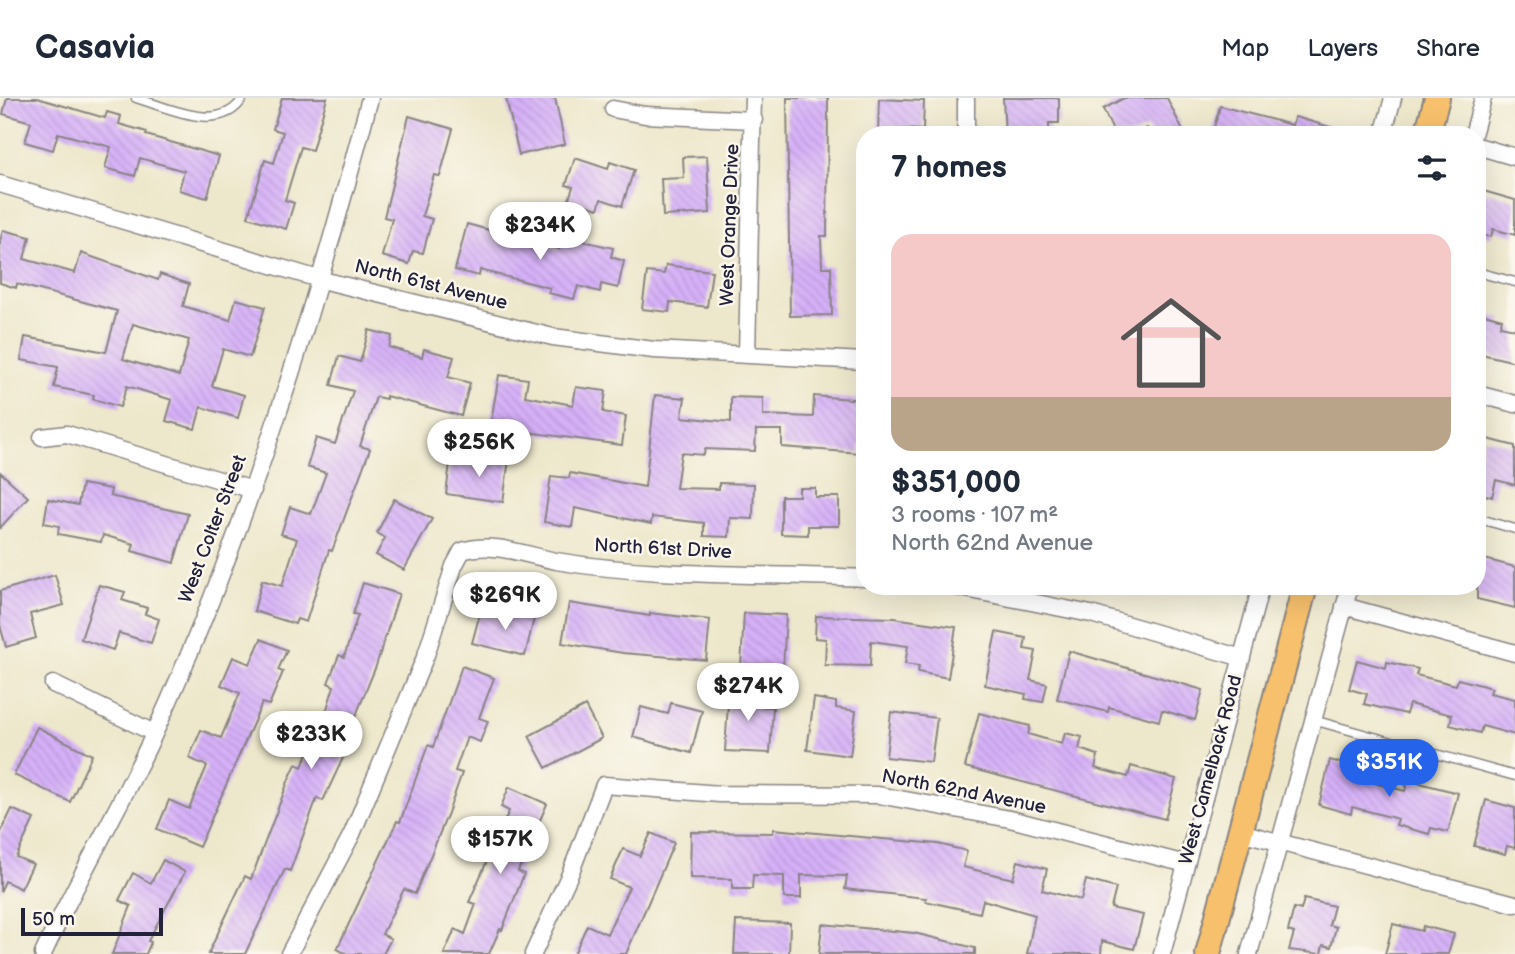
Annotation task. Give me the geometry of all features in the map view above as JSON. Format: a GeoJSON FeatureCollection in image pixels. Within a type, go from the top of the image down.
{"type":"FeatureCollection","features":[{"type":"Feature","properties":{"kind":"main road"},"geometry":{"type":"LineString","coordinates":[[1429,126],[1437,98]]}},
{"type":"Feature","properties":{"kind":"main road"},"geometry":{"type":"LineString","coordinates":[[1208,954],[1303,595]]}},
{"type":"Feature","properties":{"kind":"street","name":"West Colter Street"},"geometry":{"type":"LineString","coordinates":[[43,954],[69,895],[154,733],[253,490],[322,280],[370,98]]}},
{"type":"Feature","properties":{"kind":"street","name":"West Orange Drive"},"geometry":{"type":"LineString","coordinates":[[747,354],[753,98]]}},
{"type":"Feature","properties":{"kind":"street"},"geometry":{"type":"LineString","coordinates":[[966,98],[967,126]]}},
{"type":"Feature","properties":{"kind":"street"},"geometry":{"type":"LineString","coordinates":[[1385,126],[1393,98]]}},
{"type":"Feature","properties":{"kind":"street"},"geometry":{"type":"LineString","coordinates":[[1475,126],[1483,98]]}},
{"type":"Feature","properties":{"kind":"street"},"geometry":{"type":"LineString","coordinates":[[613,108],[645,115],[754,120]]}},
{"type":"Feature","properties":{"kind":"street"},"geometry":{"type":"LineString","coordinates":[[1486,149],[1515,157]]}},
{"type":"Feature","properties":{"kind":"street","name":"North 61st Avenue"},"geometry":{"type":"LineString","coordinates":[[0,184],[322,280],[553,337],[654,350],[856,361]]}},
{"type":"Feature","properties":{"kind":"street"},"geometry":{"type":"LineString","coordinates":[[1486,396],[1515,404]]}},
{"type":"Feature","properties":{"kind":"street"},"geometry":{"type":"LineString","coordinates":[[42,437],[67,434],[165,461],[253,490]]}},
{"type":"Feature","properties":{"kind":"street","name":"North 61st Drive"},"geometry":{"type":"LineString","coordinates":[[289,954],[352,834],[426,655],[454,566],[462,551],[476,547],[497,547],[601,569],[856,578]]}},
{"type":"Feature","properties":{"kind":"street"},"geometry":{"type":"LineString","coordinates":[[996,595],[1091,614],[1242,658]]}},
{"type":"Feature","properties":{"kind":"street","name":"West Camelback Road"},"geometry":{"type":"LineString","coordinates":[[1162,954],[1259,595]]}},
{"type":"Feature","properties":{"kind":"street"},"geometry":{"type":"LineString","coordinates":[[1249,954],[1347,595]]}},
{"type":"Feature","properties":{"kind":"street"},"geometry":{"type":"LineString","coordinates":[[1344,606],[1515,653]]}},
{"type":"Feature","properties":{"kind":"street"},"geometry":{"type":"LineString","coordinates":[[53,684],[154,733]]}},
{"type":"Feature","properties":{"kind":"street","name":"North 62nd Avenue"},"geometry":{"type":"LineString","coordinates":[[533,954],[570,874],[604,785],[720,794],[878,795],[1010,819],[1186,864]]}},
{"type":"Feature","properties":{"kind":"street"},"geometry":{"type":"LineString","coordinates":[[1240,832],[1515,904]]}},
{"type":"Feature","properties":{"kind":"lane"},"geometry":{"type":"LineString","coordinates":[[136,98],[210,118],[229,113],[243,98]]}},
{"type":"Feature","properties":{"kind":"lane"},"geometry":{"type":"LineString","coordinates":[[1486,274],[1515,282]]}},
{"type":"Feature","properties":{"kind":"lane"},"geometry":{"type":"LineString","coordinates":[[1486,520],[1515,528]]}},
{"type":"Feature","properties":{"kind":"lane"},"geometry":{"type":"LineString","coordinates":[[1313,720],[1515,776]]}},
{"type":"Feature","properties":{"kind":"building"},"geometry":{"type":"Polygon","coordinates":[[[7,98],[37,98],[105,118],[107,112],[121,116],[119,124],[147,132],[146,135],[219,156],[207,198],[179,190],[184,171],[140,158],[135,176],[105,168],[111,147],[58,133],[53,150],[25,142],[31,122],[3,114],[7,98]]]}},
{"type":"Feature","properties":{"kind":"building"},"geometry":{"type":"Polygon","coordinates":[[[282,98],[327,98],[312,150],[301,147],[285,200],[294,203],[286,229],[248,217],[265,160],[274,163],[283,132],[273,129],[282,98]]]}},
{"type":"Feature","properties":{"kind":"building"},"geometry":{"type":"Polygon","coordinates":[[[506,98],[555,98],[565,144],[519,155],[506,98]]]}},
{"type":"Feature","properties":{"kind":"building"},"geometry":{"type":"Polygon","coordinates":[[[787,98],[828,98],[827,236],[821,236],[822,267],[831,267],[832,315],[790,316],[787,98]]]}},
{"type":"Feature","properties":{"kind":"building"},"geometry":{"type":"Polygon","coordinates":[[[1003,98],[1059,98],[1059,123],[1049,123],[1049,126],[1005,126],[1003,98]]]}},
{"type":"Feature","properties":{"kind":"building"},"geometry":{"type":"Polygon","coordinates":[[[1124,98],[1167,98],[1181,126],[1111,126],[1103,109],[1124,98]]]}},
{"type":"Feature","properties":{"kind":"building"},"geometry":{"type":"Polygon","coordinates":[[[879,99],[924,101],[923,126],[878,126],[879,99]]]}},
{"type":"Feature","properties":{"kind":"building"},"geometry":{"type":"Polygon","coordinates":[[[1220,106],[1292,125],[1295,117],[1327,126],[1214,126],[1220,106]]]}},
{"type":"Feature","properties":{"kind":"building"},"geometry":{"type":"Polygon","coordinates":[[[409,116],[453,129],[440,176],[434,175],[422,216],[432,219],[423,253],[413,251],[409,264],[382,256],[392,219],[384,217],[409,116]]]}},
{"type":"Feature","properties":{"kind":"building"},"geometry":{"type":"Polygon","coordinates":[[[707,156],[710,213],[663,216],[661,179],[684,178],[683,157],[707,156]]]}},
{"type":"Feature","properties":{"kind":"building"},"geometry":{"type":"Polygon","coordinates":[[[575,158],[608,169],[610,162],[634,170],[622,206],[601,199],[598,209],[569,199],[573,187],[566,185],[575,158]]]}},
{"type":"Feature","properties":{"kind":"building"},"geometry":{"type":"Polygon","coordinates":[[[1486,192],[1515,200],[1515,235],[1493,229],[1491,237],[1486,236],[1486,192]]]}},
{"type":"Feature","properties":{"kind":"building"},"geometry":{"type":"Polygon","coordinates":[[[467,224],[559,249],[562,236],[613,248],[611,257],[624,261],[618,288],[601,284],[600,292],[578,286],[574,299],[548,293],[550,288],[480,270],[479,276],[455,270],[467,224]]]}},
{"type":"Feature","properties":{"kind":"building"},"geometry":{"type":"Polygon","coordinates":[[[3,230],[30,237],[24,259],[75,273],[81,253],[158,280],[160,274],[189,284],[183,306],[230,320],[236,299],[265,307],[250,357],[223,349],[212,386],[244,395],[238,418],[201,407],[195,429],[166,421],[172,400],[127,386],[120,407],[93,399],[94,395],[54,387],[58,367],[21,360],[25,337],[106,352],[117,311],[17,284],[16,288],[0,283],[0,241],[3,230]],[[133,324],[123,359],[179,376],[189,340],[133,324]]]}},
{"type":"Feature","properties":{"kind":"building"},"geometry":{"type":"Polygon","coordinates":[[[666,265],[712,271],[707,307],[670,302],[669,312],[642,309],[647,272],[664,274],[666,265]]]}},
{"type":"Feature","properties":{"kind":"building"},"geometry":{"type":"Polygon","coordinates":[[[1486,315],[1502,319],[1500,326],[1515,329],[1515,362],[1486,355],[1486,315]]]}},
{"type":"Feature","properties":{"kind":"building"},"geometry":{"type":"Polygon","coordinates":[[[369,330],[392,336],[389,347],[422,357],[424,349],[454,357],[448,377],[470,383],[461,416],[386,396],[386,399],[376,397],[360,446],[370,449],[332,551],[329,550],[306,622],[297,619],[295,624],[254,611],[262,580],[282,586],[297,539],[281,534],[290,507],[311,514],[326,473],[307,467],[316,438],[335,444],[353,391],[331,385],[339,356],[360,362],[369,330]]]}},
{"type":"Feature","properties":{"kind":"building"},"geometry":{"type":"Polygon","coordinates":[[[499,375],[528,379],[525,396],[573,405],[576,387],[606,391],[603,412],[626,416],[622,445],[490,427],[499,375]]]}},
{"type":"Feature","properties":{"kind":"building"},"geometry":{"type":"Polygon","coordinates":[[[655,395],[685,398],[682,417],[731,422],[731,397],[763,398],[763,415],[813,417],[814,396],[856,399],[856,453],[782,447],[782,430],[756,430],[755,451],[705,449],[704,455],[681,453],[676,488],[719,489],[719,483],[754,484],[753,519],[730,518],[729,537],[704,536],[704,523],[652,517],[651,524],[575,508],[572,527],[544,522],[551,476],[569,478],[570,473],[645,487],[655,395]]]}},
{"type":"Feature","properties":{"kind":"building"},"geometry":{"type":"Polygon","coordinates":[[[1486,439],[1515,446],[1515,485],[1496,480],[1492,497],[1486,495],[1486,439]]]}},
{"type":"Feature","properties":{"kind":"building"},"geometry":{"type":"Polygon","coordinates":[[[482,455],[509,459],[503,502],[446,494],[450,463],[481,467],[482,455]]]}},
{"type":"Feature","properties":{"kind":"building"},"geometry":{"type":"Polygon","coordinates":[[[0,472],[28,497],[0,528],[0,472]]]}},
{"type":"Feature","properties":{"kind":"building"},"geometry":{"type":"Polygon","coordinates":[[[82,484],[111,489],[110,496],[188,514],[174,563],[132,551],[134,544],[103,535],[101,542],[58,534],[59,526],[44,523],[48,499],[78,505],[82,484]]]}},
{"type":"Feature","properties":{"kind":"building"},"geometry":{"type":"Polygon","coordinates":[[[799,488],[815,488],[815,497],[839,497],[839,526],[808,526],[808,535],[781,534],[781,496],[799,496],[799,488]]]}},
{"type":"Feature","properties":{"kind":"building"},"geometry":{"type":"Polygon","coordinates":[[[394,499],[432,519],[404,570],[376,555],[385,538],[377,533],[394,499]]]}},
{"type":"Feature","properties":{"kind":"building"},"geometry":{"type":"Polygon","coordinates":[[[1486,559],[1515,567],[1515,608],[1477,599],[1477,595],[1486,595],[1486,559]]]}},
{"type":"Feature","properties":{"kind":"building"},"geometry":{"type":"Polygon","coordinates":[[[55,575],[64,605],[30,614],[36,638],[6,647],[0,625],[0,591],[55,575]]]}},
{"type":"Feature","properties":{"kind":"building"},"geometry":{"type":"Polygon","coordinates":[[[363,583],[399,594],[376,666],[344,745],[348,747],[323,801],[317,798],[290,871],[285,869],[245,954],[208,954],[245,876],[251,879],[289,779],[296,764],[302,767],[326,712],[334,686],[328,683],[339,655],[344,657],[358,615],[353,614],[363,583]]]}},
{"type":"Feature","properties":{"kind":"building"},"geometry":{"type":"Polygon","coordinates":[[[99,585],[125,592],[122,600],[147,608],[145,614],[159,619],[151,643],[119,633],[113,650],[81,639],[99,585]]]}},
{"type":"Feature","properties":{"kind":"building"},"geometry":{"type":"Polygon","coordinates":[[[569,603],[650,616],[650,613],[710,620],[706,660],[623,653],[562,643],[569,603]]]}},
{"type":"Feature","properties":{"kind":"building"},"geometry":{"type":"Polygon","coordinates":[[[507,608],[535,614],[525,656],[472,643],[480,613],[504,619],[507,608]]]}},
{"type":"Feature","properties":{"kind":"building"},"geometry":{"type":"Polygon","coordinates":[[[744,613],[786,615],[783,669],[741,667],[744,613]]]}},
{"type":"Feature","properties":{"kind":"building"},"geometry":{"type":"Polygon","coordinates":[[[816,616],[894,618],[956,627],[948,678],[918,672],[919,666],[905,664],[908,646],[871,641],[870,666],[825,665],[826,639],[815,638],[816,616]]]}},
{"type":"Feature","properties":{"kind":"building"},"geometry":{"type":"Polygon","coordinates":[[[996,632],[1026,638],[1024,649],[1036,651],[1030,680],[1047,684],[1043,702],[1025,699],[1026,694],[985,685],[996,632]]]}},
{"type":"Feature","properties":{"kind":"building"},"geometry":{"type":"Polygon","coordinates":[[[261,639],[287,650],[278,670],[283,672],[269,705],[262,703],[199,847],[157,829],[169,800],[189,809],[207,766],[189,758],[201,730],[221,738],[240,693],[221,685],[233,657],[250,664],[261,639]]]}},
{"type":"Feature","properties":{"kind":"building"},"geometry":{"type":"Polygon","coordinates":[[[1069,651],[1203,690],[1195,720],[1162,710],[1159,721],[1109,707],[1108,712],[1057,699],[1069,651]]]}},
{"type":"Feature","properties":{"kind":"building"},"geometry":{"type":"Polygon","coordinates":[[[1357,660],[1386,668],[1387,662],[1418,669],[1416,675],[1456,685],[1458,679],[1492,688],[1490,693],[1515,699],[1515,735],[1482,726],[1480,733],[1450,725],[1452,715],[1409,704],[1406,714],[1364,704],[1367,694],[1349,689],[1357,660]]]}},
{"type":"Feature","properties":{"kind":"building"},"geometry":{"type":"Polygon","coordinates":[[[462,666],[494,678],[479,718],[488,721],[480,742],[467,737],[455,771],[462,773],[448,813],[415,894],[404,889],[382,934],[391,939],[383,954],[347,954],[337,949],[397,821],[400,822],[428,745],[433,747],[462,666]]]}},
{"type":"Feature","properties":{"kind":"building"},"geometry":{"type":"Polygon","coordinates":[[[729,688],[754,689],[754,706],[773,707],[770,753],[725,751],[729,688]]]}},
{"type":"Feature","properties":{"kind":"building"},"geometry":{"type":"Polygon","coordinates":[[[814,698],[836,702],[836,708],[856,711],[850,756],[807,750],[814,698]]]}},
{"type":"Feature","properties":{"kind":"building"},"geometry":{"type":"Polygon","coordinates":[[[671,703],[702,711],[691,753],[633,737],[641,707],[668,714],[671,703]]]}},
{"type":"Feature","properties":{"kind":"building"},"geometry":{"type":"Polygon","coordinates":[[[585,706],[602,738],[546,768],[529,736],[585,706]]]}},
{"type":"Feature","properties":{"kind":"building"},"geometry":{"type":"Polygon","coordinates":[[[891,712],[937,718],[931,762],[886,757],[891,712]]]}},
{"type":"Feature","properties":{"kind":"building"},"geometry":{"type":"Polygon","coordinates":[[[979,713],[1030,726],[1028,734],[1062,744],[1065,733],[1082,737],[1079,749],[1098,755],[1095,768],[1128,777],[1131,766],[1176,779],[1165,819],[965,767],[979,713]]]}},
{"type":"Feature","properties":{"kind":"building"},"geometry":{"type":"Polygon","coordinates":[[[37,727],[92,755],[70,802],[14,775],[37,727]]]}},
{"type":"Feature","properties":{"kind":"building"},"geometry":{"type":"Polygon","coordinates":[[[1330,760],[1362,769],[1359,779],[1405,791],[1408,780],[1458,793],[1448,832],[1431,828],[1429,834],[1396,825],[1398,819],[1352,807],[1351,814],[1319,805],[1330,760]]]}},
{"type":"Feature","properties":{"kind":"building"},"geometry":{"type":"Polygon","coordinates":[[[509,787],[547,804],[518,871],[524,874],[502,930],[500,929],[489,954],[444,954],[455,929],[465,934],[476,904],[469,902],[509,811],[501,807],[509,787]]]}},
{"type":"Feature","properties":{"kind":"building"},"geometry":{"type":"Polygon","coordinates":[[[1486,800],[1515,808],[1515,848],[1507,846],[1505,854],[1474,846],[1486,800]]]}},
{"type":"Feature","properties":{"kind":"building"},"geometry":{"type":"Polygon","coordinates":[[[12,809],[34,819],[16,857],[33,864],[21,889],[5,881],[0,892],[0,834],[12,809]]]}},
{"type":"Feature","properties":{"kind":"building"},"geometry":{"type":"Polygon","coordinates":[[[773,829],[938,844],[967,851],[963,867],[1013,879],[1018,861],[1047,869],[1042,890],[1081,900],[1086,880],[1116,888],[1111,908],[1143,915],[1134,949],[1102,941],[1101,954],[1027,954],[1035,915],[983,900],[980,913],[925,901],[926,898],[845,889],[847,876],[801,875],[801,898],[784,898],[784,876],[753,875],[752,889],[732,889],[732,879],[690,878],[691,832],[773,833],[773,829]]]}},
{"type":"Feature","properties":{"kind":"building"},"geometry":{"type":"Polygon","coordinates":[[[651,833],[674,843],[626,954],[574,954],[587,925],[607,934],[629,887],[610,879],[623,849],[640,856],[651,833]]]}},
{"type":"Feature","properties":{"kind":"building"},"geometry":{"type":"Polygon","coordinates":[[[163,860],[185,872],[148,941],[151,942],[146,954],[112,954],[131,906],[119,900],[133,873],[151,883],[163,860]]]}},
{"type":"Feature","properties":{"kind":"building"},"geometry":{"type":"Polygon","coordinates":[[[1304,899],[1334,906],[1329,925],[1336,927],[1331,947],[1323,945],[1321,954],[1289,950],[1294,933],[1288,931],[1294,908],[1301,910],[1304,899]]]}},
{"type":"Feature","properties":{"kind":"building"},"geometry":{"type":"Polygon","coordinates":[[[736,921],[790,923],[789,954],[734,954],[736,921]]]}},
{"type":"Feature","properties":{"kind":"building"},"geometry":{"type":"Polygon","coordinates":[[[822,924],[914,933],[975,948],[975,954],[819,954],[822,924]]]}},
{"type":"Feature","properties":{"kind":"building"},"geometry":{"type":"Polygon","coordinates":[[[1393,924],[1422,931],[1423,926],[1454,934],[1448,954],[1385,954],[1393,924]]]}}]}
